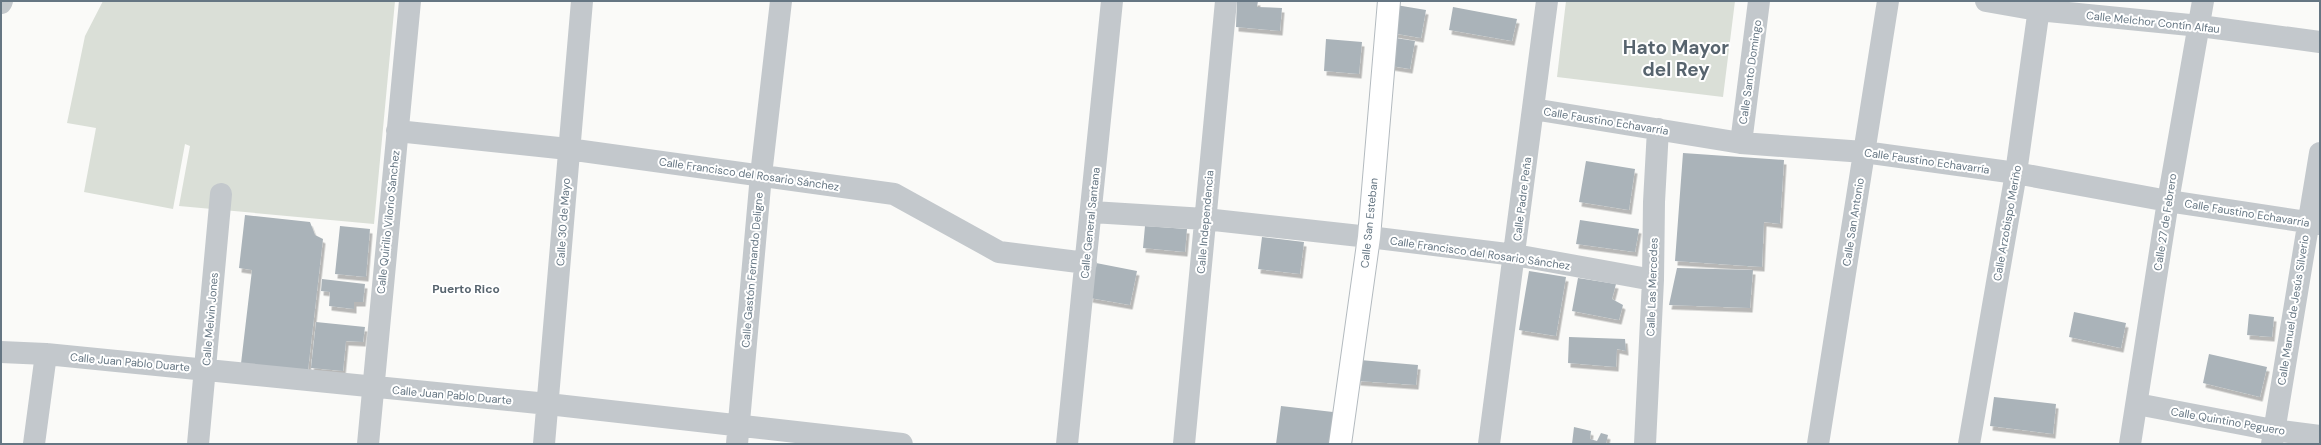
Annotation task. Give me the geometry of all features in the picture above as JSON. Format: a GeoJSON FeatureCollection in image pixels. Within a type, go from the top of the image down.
{"type":"FeatureCollection","features":[{"type":"Feature","properties":{"kind":"street","name":"Calle Quirilio Vilorio Sánchez"},"geometry":{"type":"LineString","coordinates":[[368,444],[372,388],[410,1]]}},
{"type":"Feature","properties":{"kind":"street","name":"Calle 30 de Mayo"},"geometry":{"type":"LineString","coordinates":[[544,444],[568,149],[582,1]]}},
{"type":"Feature","properties":{"kind":"street","name":"Calle Gastón Fernando Deligne"},"geometry":{"type":"LineString","coordinates":[[737,435],[761,175],[781,1]]}},
{"type":"Feature","properties":{"kind":"street","name":"Calle General Santana"},"geometry":{"type":"LineString","coordinates":[[1068,444],[1112,1]]}},
{"type":"Feature","properties":{"kind":"street","name":"Calle Independencia"},"geometry":{"type":"LineString","coordinates":[[1184,444],[1226,1]]}},
{"type":"Feature","properties":{"kind":"street","name":"Calle San Esteban"},"geometry":{"type":"LineString","coordinates":[[1340,444],[1369,237],[1390,1]]}},
{"type":"Feature","properties":{"kind":"street","name":"Calle Padre Peña"},"geometry":{"type":"LineString","coordinates":[[1489,444],[1515,255],[1547,1]]}},
{"type":"Feature","properties":{"kind":"street","name":"Calle Santo Domingo"},"geometry":{"type":"LineString","coordinates":[[1740,143],[1759,1]]}},
{"type":"Feature","properties":{"kind":"street","name":"Calle San Antonio"},"geometry":{"type":"LineString","coordinates":[[1818,444],[1888,1]]}},
{"type":"Feature","properties":{"kind":"street","name":"Calle Melchor Contín Alfau"},"geometry":{"type":"LineString","coordinates":[[1986,1],[2039,6],[2320,42]]}},
{"type":"Feature","properties":{"kind":"street","name":"Calle 27 de Febrero"},"geometry":{"type":"LineString","coordinates":[[2130,444],[2168,201],[2200,26],[2203,1]]}},
{"type":"Feature","properties":{"kind":"street","name":"Calle Arzobispo Meriño"},"geometry":{"type":"LineString","coordinates":[[1969,444],[2016,173],[2039,6]]}},
{"type":"Feature","properties":{"kind":"street","name":"Calle Faustino Echavarría"},"geometry":{"type":"LineString","coordinates":[[1533,109],[1740,143],[1864,152],[2016,173],[2168,201],[2314,223]]}},
{"type":"Feature","properties":{"kind":"street","name":"Calle Las Mercedes"},"geometry":{"type":"LineString","coordinates":[[1645,444],[1653,280],[1654,202],[1658,129]]}},
{"type":"Feature","properties":{"kind":"street","name":"Calle Francisco del Rosario Sánchez"},"geometry":{"type":"LineString","coordinates":[[397,131],[568,149],[894,194],[999,252],[1086,263]]}},
{"type":"Feature","properties":{"kind":"street","name":"Calle Manuel de Jesús Silverio"},"geometry":{"type":"LineString","coordinates":[[2273,437],[2314,223],[2320,153]]}},
{"type":"Feature","properties":{"kind":"street","name":"Calle Melvin Jones"},"geometry":{"type":"LineString","coordinates":[[198,444],[221,194]]}},
{"type":"Feature","properties":{"kind":"street","name":"Calle Francisco del Rosario Sánchez"},"geometry":{"type":"LineString","coordinates":[[1092,212],[1205,219],[1369,237],[1515,255],[1653,280]]}},
{"type":"Feature","properties":{"kind":"street","name":"Calle Juan Pablo Duarte"},"geometry":{"type":"LineString","coordinates":[[1,352],[46,354],[206,369],[372,388],[548,404],[737,435],[902,444]]}},
{"type":"Feature","properties":{"kind":"street"},"geometry":{"type":"LineString","coordinates":[[34,444],[46,354]]}},
{"type":"Feature","properties":{"kind":"street","name":"Calle Quintino Peguero"},"geometry":{"type":"LineString","coordinates":[[2137,404],[2273,437],[2320,436]]}},
{"type":"Feature","properties":{"kind":"shaded area"},"geometry":{"type":"Polygon","coordinates":[[[103,1],[395,1],[374,224],[179,206],[190,146],[185,144],[173,209],[84,192],[96,128],[67,123],[85,36],[103,1]]]}},
{"type":"Feature","properties":{"kind":"shaded area"},"geometry":{"type":"Polygon","coordinates":[[[1566,1],[1735,1],[1723,97],[1557,77],[1566,1]]]}},
{"type":"Feature","properties":{"kind":"building"},"geometry":{"type":"Polygon","coordinates":[[[1237,1],[1258,1],[1257,7],[1282,8],[1280,31],[1236,27],[1237,1]]]}},
{"type":"Feature","properties":{"kind":"building"},"geometry":{"type":"Polygon","coordinates":[[[1396,5],[1426,10],[1421,38],[1392,33],[1396,5]]]}},
{"type":"Feature","properties":{"kind":"building"},"geometry":{"type":"Polygon","coordinates":[[[1453,7],[1517,19],[1512,41],[1449,30],[1453,7]]]}},
{"type":"Feature","properties":{"kind":"building"},"geometry":{"type":"Polygon","coordinates":[[[1389,37],[1415,41],[1410,69],[1385,65],[1389,37]]]}},
{"type":"Feature","properties":{"kind":"building"},"geometry":{"type":"Polygon","coordinates":[[[1326,39],[1362,42],[1359,74],[1324,71],[1326,39]]]}},
{"type":"Feature","properties":{"kind":"building"},"geometry":{"type":"Polygon","coordinates":[[[1683,153],[1784,160],[1780,224],[1764,222],[1762,267],[1675,261],[1683,153]]]}},
{"type":"Feature","properties":{"kind":"building"},"geometry":{"type":"Polygon","coordinates":[[[1586,161],[1635,169],[1629,210],[1579,202],[1586,161]]]}},
{"type":"Feature","properties":{"kind":"building"},"geometry":{"type":"Polygon","coordinates":[[[245,215],[310,222],[315,235],[323,239],[307,379],[240,372],[252,270],[239,268],[245,215]]]}},
{"type":"Feature","properties":{"kind":"building"},"geometry":{"type":"Polygon","coordinates":[[[1580,220],[1639,229],[1635,252],[1576,244],[1580,220]]]}},
{"type":"Feature","properties":{"kind":"building"},"geometry":{"type":"Polygon","coordinates":[[[340,226],[370,229],[366,277],[335,274],[340,226]]]}},
{"type":"Feature","properties":{"kind":"building"},"geometry":{"type":"Polygon","coordinates":[[[1145,226],[1187,229],[1185,252],[1143,248],[1145,226]]]}},
{"type":"Feature","properties":{"kind":"building"},"geometry":{"type":"Polygon","coordinates":[[[1262,237],[1304,242],[1300,274],[1258,269],[1262,237]]]}},
{"type":"Feature","properties":{"kind":"building"},"geometry":{"type":"Polygon","coordinates":[[[1096,263],[1137,271],[1130,305],[1090,298],[1096,263]]]}},
{"type":"Feature","properties":{"kind":"building"},"geometry":{"type":"Polygon","coordinates":[[[1677,268],[1753,270],[1750,308],[1669,305],[1677,268]]]}},
{"type":"Feature","properties":{"kind":"building"},"geometry":{"type":"Polygon","coordinates":[[[1529,271],[1566,277],[1556,336],[1519,330],[1529,271]]]}},
{"type":"Feature","properties":{"kind":"building"},"geometry":{"type":"Polygon","coordinates":[[[1578,278],[1616,284],[1612,299],[1623,305],[1619,320],[1572,311],[1578,278]]]}},
{"type":"Feature","properties":{"kind":"building"},"geometry":{"type":"Polygon","coordinates":[[[322,279],[365,284],[363,302],[354,302],[354,309],[329,306],[330,292],[321,291],[322,279]]]}},
{"type":"Feature","properties":{"kind":"building"},"geometry":{"type":"Polygon","coordinates":[[[2074,312],[2126,323],[2121,348],[2069,337],[2074,312]]]}},
{"type":"Feature","properties":{"kind":"building"},"geometry":{"type":"Polygon","coordinates":[[[2249,314],[2274,317],[2272,337],[2247,335],[2249,314]]]}},
{"type":"Feature","properties":{"kind":"building"},"geometry":{"type":"Polygon","coordinates":[[[316,322],[365,327],[363,342],[346,341],[343,371],[311,368],[316,322]]]}},
{"type":"Feature","properties":{"kind":"building"},"geometry":{"type":"Polygon","coordinates":[[[1569,337],[1625,339],[1626,351],[1617,349],[1616,367],[1568,363],[1569,337]]]}},
{"type":"Feature","properties":{"kind":"building"},"geometry":{"type":"Polygon","coordinates":[[[2209,354],[2267,367],[2260,397],[2203,383],[2209,354]]]}},
{"type":"Feature","properties":{"kind":"building"},"geometry":{"type":"Polygon","coordinates":[[[1360,360],[1418,365],[1416,385],[1358,381],[1360,360]]]}},
{"type":"Feature","properties":{"kind":"building"},"geometry":{"type":"Polygon","coordinates":[[[1994,397],[2056,404],[2053,434],[1990,426],[1994,397]]]}},
{"type":"Feature","properties":{"kind":"building"},"geometry":{"type":"Polygon","coordinates":[[[1281,406],[1333,412],[1330,444],[1276,444],[1281,406]]]}},
{"type":"Feature","properties":{"kind":"building"},"geometry":{"type":"Polygon","coordinates":[[[1574,427],[1591,431],[1590,439],[1597,441],[1601,433],[1608,435],[1606,444],[1572,444],[1574,427]]]}},
{"type":"Feature","properties":{"kind":"district","name":"Hato Mayor del Rey"},"geometry":{"type":"Point","coordinates":[1676,58]}},
{"type":"Feature","properties":{"kind":"district","name":"Puerto Rico"},"geometry":{"type":"Point","coordinates":[466,289]}}]}
